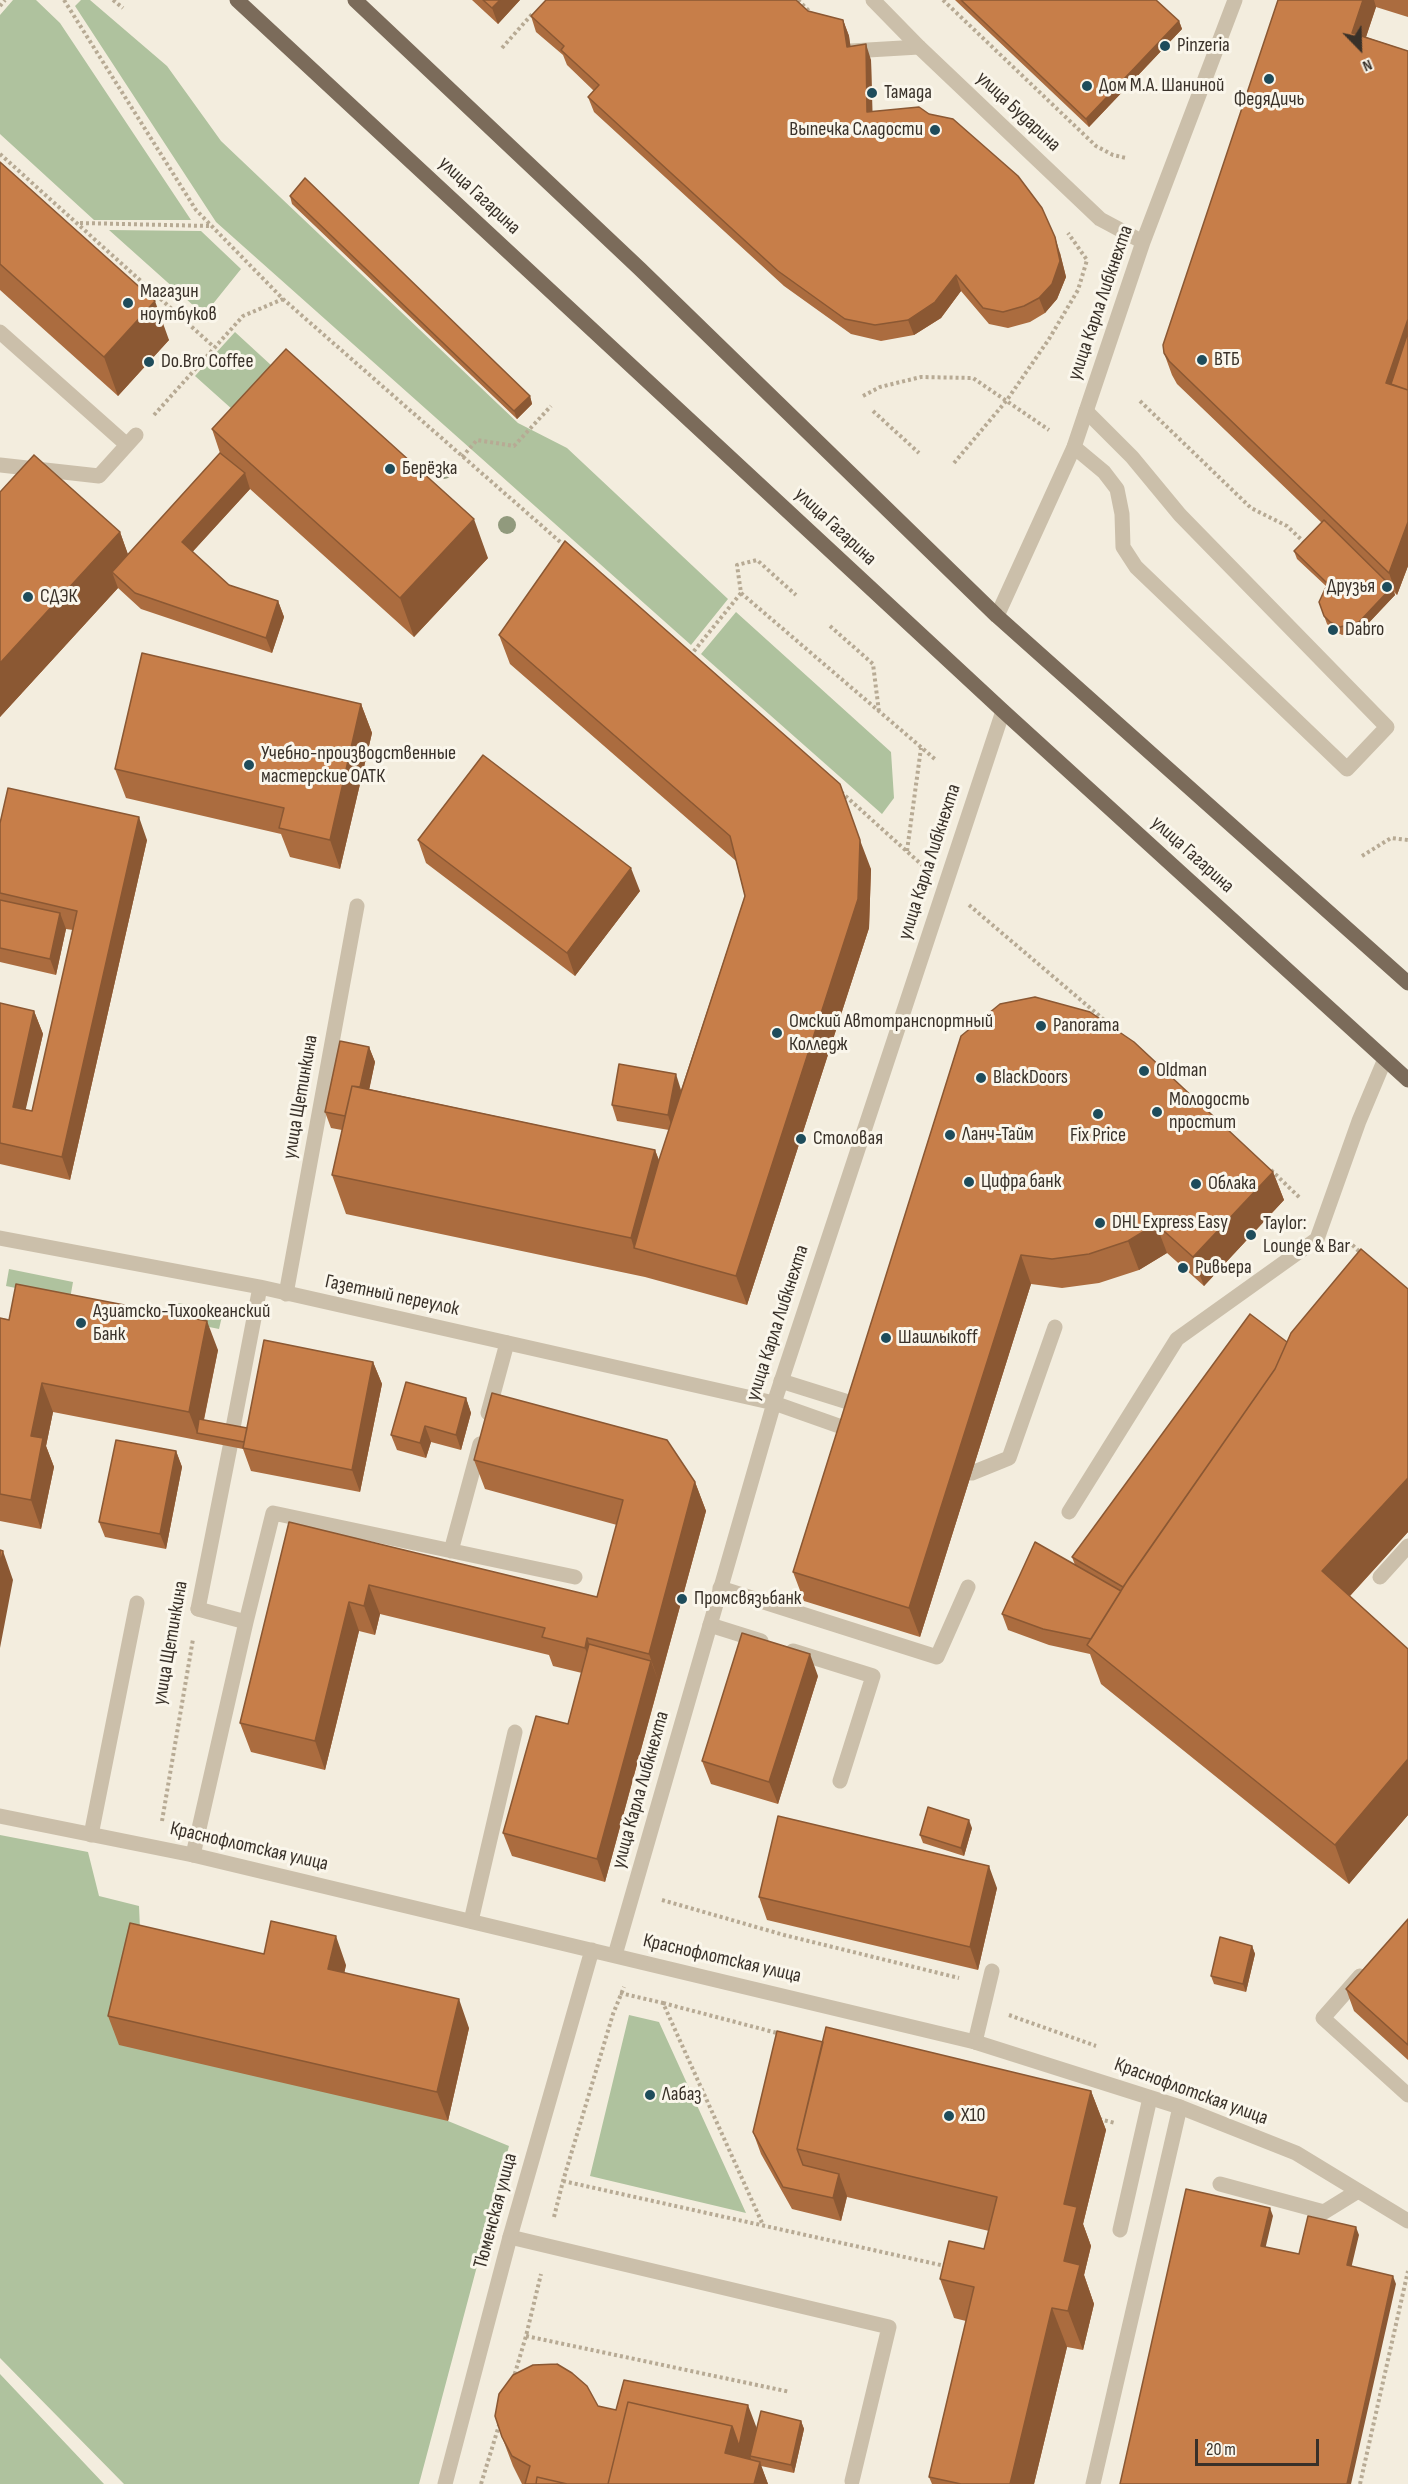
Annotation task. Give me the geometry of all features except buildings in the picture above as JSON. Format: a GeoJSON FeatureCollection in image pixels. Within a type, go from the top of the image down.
{"type":"FeatureCollection","features":[{"type":"Feature","properties":{"kind":"main road","name":"улица Гагарина"},"geometry":{"type":"LineString","coordinates":[[237,0],[1003,711],[1408,1080]]}},
{"type":"Feature","properties":{"kind":"main road"},"geometry":{"type":"LineString","coordinates":[[355,0],[640,269],[997,616],[1408,983]]}},
{"type":"Feature","properties":{"kind":"street","name":"улица Бударина"},"geometry":{"type":"LineString","coordinates":[[873,0],[919,47],[1100,219],[1143,242]]}},
{"type":"Feature","properties":{"kind":"street","name":"улица Карла Либкнехта"},"geometry":{"type":"LineString","coordinates":[[997,616],[1074,447],[1143,242],[1235,0]]}},
{"type":"Feature","properties":{"kind":"street"},"geometry":{"type":"LineString","coordinates":[[851,51],[919,47]]}},
{"type":"Feature","properties":{"kind":"street"},"geometry":{"type":"LineString","coordinates":[[0,332],[131,440],[99,476],[0,465]]}},
{"type":"Feature","properties":{"kind":"street"},"geometry":{"type":"LineString","coordinates":[[1074,447],[1104,472],[1117,489],[1122,514],[1123,547],[1136,567],[1347,769],[1388,727],[1180,515],[1132,457],[1086,411]]}},
{"type":"Feature","properties":{"kind":"street","name":"улица Карла Либкнехта"},"geometry":{"type":"LineString","coordinates":[[615,1955],[774,1403],[1003,711]]}},
{"type":"Feature","properties":{"kind":"street","name":"улица Щетинкина"},"geometry":{"type":"LineString","coordinates":[[286,1294],[357,906]]}},
{"type":"Feature","properties":{"kind":"street"},"geometry":{"type":"LineString","coordinates":[[1070,1512],[1177,1339],[1317,1239],[1359,1121],[1384,1059]]}},
{"type":"Feature","properties":{"kind":"street","name":"Газетный переулок"},"geometry":{"type":"LineString","coordinates":[[0,1238],[260,1287],[774,1403],[856,1432]]}},
{"type":"Feature","properties":{"kind":"street","name":"улица Щетинкина"},"geometry":{"type":"LineString","coordinates":[[198,1609],[260,1287]]}},
{"type":"Feature","properties":{"kind":"street"},"geometry":{"type":"LineString","coordinates":[[972,1473],[1009,1458],[1055,1327]]}},
{"type":"Feature","properties":{"kind":"street"},"geometry":{"type":"LineString","coordinates":[[451,1551],[507,1343]]}},
{"type":"Feature","properties":{"kind":"street"},"geometry":{"type":"LineString","coordinates":[[782,1380],[864,1407]]}},
{"type":"Feature","properties":{"kind":"street"},"geometry":{"type":"LineString","coordinates":[[193,1855],[273,1513],[575,1577]]}},
{"type":"Feature","properties":{"kind":"street"},"geometry":{"type":"LineString","coordinates":[[1380,1577],[1408,1546]]}},
{"type":"Feature","properties":{"kind":"street"},"geometry":{"type":"LineString","coordinates":[[720,1588],[937,1657],[968,1587]]}},
{"type":"Feature","properties":{"kind":"street"},"geometry":{"type":"LineString","coordinates":[[91,1835],[138,1603]]}},
{"type":"Feature","properties":{"kind":"street"},"geometry":{"type":"LineString","coordinates":[[198,1609],[246,1622]]}},
{"type":"Feature","properties":{"kind":"street"},"geometry":{"type":"LineString","coordinates":[[710,1625],[873,1676],[840,1781]]}},
{"type":"Feature","properties":{"kind":"street"},"geometry":{"type":"LineString","coordinates":[[471,1921],[515,1732]]}},
{"type":"Feature","properties":{"kind":"street","name":"Краснофлотская улица"},"geometry":{"type":"LineString","coordinates":[[0,1816],[193,1855],[975,2043],[1180,2107],[1296,2153],[1408,2221]]}},
{"type":"Feature","properties":{"kind":"street","name":"Тюменская улица"},"geometry":{"type":"LineString","coordinates":[[445,2484],[510,2237],[592,1950]]}},
{"type":"Feature","properties":{"kind":"street"},"geometry":{"type":"LineString","coordinates":[[1369,1966],[1323,2018],[1408,2095]]}},
{"type":"Feature","properties":{"kind":"street"},"geometry":{"type":"LineString","coordinates":[[975,2043],[992,1971]]}},
{"type":"Feature","properties":{"kind":"street"},"geometry":{"type":"LineString","coordinates":[[1120,2230],[1150,2098]]}},
{"type":"Feature","properties":{"kind":"street"},"geometry":{"type":"LineString","coordinates":[[1093,2484],[1180,2107]]}},
{"type":"Feature","properties":{"kind":"street"},"geometry":{"type":"LineString","coordinates":[[1220,2184],[1324,2212],[1358,2191]]}},
{"type":"Feature","properties":{"kind":"street"},"geometry":{"type":"LineString","coordinates":[[510,2237],[889,2327],[852,2481]]}},
{"type":"Feature","properties":{"kind":"path"},"geometry":{"type":"LineString","coordinates":[[0,6],[5,0]]}},
{"type":"Feature","properties":{"kind":"path"},"geometry":{"type":"LineString","coordinates":[[64,0],[196,210],[283,299],[570,551]]}},
{"type":"Feature","properties":{"kind":"path"},"geometry":{"type":"LineString","coordinates":[[113,0],[123,8]]}},
{"type":"Feature","properties":{"kind":"path"},"geometry":{"type":"LineString","coordinates":[[943,0],[1096,146],[1113,155],[1126,158]]}},
{"type":"Feature","properties":{"kind":"path"},"geometry":{"type":"LineString","coordinates":[[502,48],[538,9]]}},
{"type":"Feature","properties":{"kind":"path"},"geometry":{"type":"LineString","coordinates":[[0,154],[80,223],[214,347]]}},
{"type":"Feature","properties":{"kind":"path"},"geometry":{"type":"LineString","coordinates":[[80,223],[211,226]]}},
{"type":"Feature","properties":{"kind":"path"},"geometry":{"type":"LineString","coordinates":[[954,464],[1007,400],[1049,339],[1078,290],[1088,260]]}},
{"type":"Feature","properties":{"kind":"path"},"geometry":{"type":"LineString","coordinates":[[131,440],[243,316],[283,299]]}},
{"type":"Feature","properties":{"kind":"path"},"geometry":{"type":"LineString","coordinates":[[863,396],[880,387],[921,377],[973,378],[1074,447]]}},
{"type":"Feature","properties":{"kind":"path"},"geometry":{"type":"LineString","coordinates":[[1140,401],[1251,508],[1287,526],[1313,550]]}},
{"type":"Feature","properties":{"kind":"path"},"geometry":{"type":"LineString","coordinates":[[462,457],[477,440],[514,446],[551,406]]}},
{"type":"Feature","properties":{"kind":"path"},"geometry":{"type":"LineString","coordinates":[[873,411],[919,453]]}},
{"type":"Feature","properties":{"kind":"path"},"geometry":{"type":"LineString","coordinates":[[796,595],[757,560],[737,566],[741,593],[936,760]]}},
{"type":"Feature","properties":{"kind":"path"},"geometry":{"type":"LineString","coordinates":[[690,656],[741,593]]}},
{"type":"Feature","properties":{"kind":"path"},"geometry":{"type":"LineString","coordinates":[[830,626],[873,664],[879,712]]}},
{"type":"Feature","properties":{"kind":"path"},"geometry":{"type":"LineString","coordinates":[[682,648],[699,663]]}},
{"type":"Feature","properties":{"kind":"path"},"geometry":{"type":"LineString","coordinates":[[907,851],[921,748]]}},
{"type":"Feature","properties":{"kind":"path"},"geometry":{"type":"LineString","coordinates":[[834,786],[868,817]]}},
{"type":"Feature","properties":{"kind":"path"},"geometry":{"type":"LineString","coordinates":[[1362,856],[1391,837],[1408,840]]}},
{"type":"Feature","properties":{"kind":"path"},"geometry":{"type":"LineString","coordinates":[[970,905],[1123,1036]]}},
{"type":"Feature","properties":{"kind":"path"},"geometry":{"type":"LineString","coordinates":[[1268,1167],[1284,1183]]}},
{"type":"Feature","properties":{"kind":"path"},"geometry":{"type":"LineString","coordinates":[[1324,1221],[1368,1259]]}},
{"type":"Feature","properties":{"kind":"path","name":"улица Щетинкина"},"geometry":{"type":"LineString","coordinates":[[157,1848],[198,1609]]}},
{"type":"Feature","properties":{"kind":"path"},"geometry":{"type":"LineString","coordinates":[[658,1899],[784,1935],[956,1977],[987,1992],[1000,2012],[1099,2048]]}},
{"type":"Feature","properties":{"kind":"path"},"geometry":{"type":"LineString","coordinates":[[512,2381],[526,2336],[563,2181],[620,1993],[640,1961]]}},
{"type":"Feature","properties":{"kind":"path"},"geometry":{"type":"LineString","coordinates":[[620,1993],[789,2036]]}},
{"type":"Feature","properties":{"kind":"path"},"geometry":{"type":"LineString","coordinates":[[663,2003],[764,2226]]}},
{"type":"Feature","properties":{"kind":"path"},"geometry":{"type":"LineString","coordinates":[[1097,2118],[1143,2130]]}},
{"type":"Feature","properties":{"kind":"path"},"geometry":{"type":"LineString","coordinates":[[563,2181],[946,2266]]}},
{"type":"Feature","properties":{"kind":"path"},"geometry":{"type":"LineString","coordinates":[[1360,2484],[1408,2271]]}},
{"type":"Feature","properties":{"kind":"path"},"geometry":{"type":"LineString","coordinates":[[526,2336],[790,2392]]}},
{"type":"Feature","properties":{"kind":"path"},"geometry":{"type":"LineString","coordinates":[[482,2484],[502,2415]]}},
{"type":"Feature","properties":{"kind":"green space"},"geometry":{"type":"Polygon","coordinates":[[[13,0],[36,0],[60,23],[191,220],[94,220],[0,134],[0,15],[13,0]]]}},
{"type":"Feature","properties":{"kind":"green space"},"geometry":{"type":"Polygon","coordinates":[[[81,0],[90,0],[167,66],[221,141],[518,423],[567,448],[728,599],[691,645],[216,222],[75,6],[81,0]]]}},
{"type":"Feature","properties":{"kind":"green space"},"geometry":{"type":"Polygon","coordinates":[[[109,230],[201,231],[241,269],[204,315],[109,230]]]}},
{"type":"Feature","properties":{"kind":"green space"},"geometry":{"type":"Polygon","coordinates":[[[235,332],[272,366],[233,410],[195,376],[235,332]]]}},
{"type":"Feature","properties":{"kind":"green space"},"geometry":{"type":"Polygon","coordinates":[[[736,612],[891,752],[894,798],[882,814],[701,654],[736,612]]]}},
{"type":"Feature","properties":{"kind":"green space"},"geometry":{"type":"Polygon","coordinates":[[[9,1269],[73,1282],[70,1299],[6,1286],[9,1269]]]}},
{"type":"Feature","properties":{"kind":"green space"},"geometry":{"type":"Polygon","coordinates":[[[168,1301],[223,1312],[219,1329],[165,1318],[168,1301]]]}},
{"type":"Feature","properties":{"kind":"green space"},"geometry":{"type":"Polygon","coordinates":[[[0,1835],[88,1852],[99,1896],[139,1906],[141,1952],[448,2121],[509,2146],[419,2484],[124,2484],[0,2358],[0,1835]]]}},
{"type":"Feature","properties":{"kind":"green space"},"geometry":{"type":"Polygon","coordinates":[[[629,2015],[659,2022],[746,2213],[590,2176],[629,2015]]]}},
{"type":"Feature","properties":{"kind":"green space"},"geometry":{"type":"Polygon","coordinates":[[[0,2374],[104,2484],[0,2484],[0,2374]]]}},
{"type":"Feature","properties":{"kind":"place","name":"Pinzeria"},"geometry":{"type":"Point","coordinates":[1165,46]}},
{"type":"Feature","properties":{"kind":"place","name":"ФедяДичь"},"geometry":{"type":"Point","coordinates":[1269,79]}},
{"type":"Feature","properties":{"kind":"place","name":"Дом М.А. Шаниной"},"geometry":{"type":"Point","coordinates":[1087,86]}},
{"type":"Feature","properties":{"kind":"place","name":"Тамада"},"geometry":{"type":"Point","coordinates":[872,93]}},
{"type":"Feature","properties":{"kind":"place","name":"Выпечка Сладости"},"geometry":{"type":"Point","coordinates":[935,130]}},
{"type":"Feature","properties":{"kind":"place","name":"Магазин ноутбуков"},"geometry":{"type":"Point","coordinates":[128,303]}},
{"type":"Feature","properties":{"kind":"place","name":"ВТБ"},"geometry":{"type":"Point","coordinates":[1202,360]}},
{"type":"Feature","properties":{"kind":"place","name":"Do.Bro Coffee"},"geometry":{"type":"Point","coordinates":[149,362]}},
{"type":"Feature","properties":{"kind":"place","name":"Берёзка"},"geometry":{"type":"Point","coordinates":[390,469]}},
{"type":"Feature","properties":{"kind":"place","name":"Друзья"},"geometry":{"type":"Point","coordinates":[1387,587]}},
{"type":"Feature","properties":{"kind":"place","name":"СДЭК"},"geometry":{"type":"Point","coordinates":[28,597]}},
{"type":"Feature","properties":{"kind":"place","name":"Dabro"},"geometry":{"type":"Point","coordinates":[1333,630]}},
{"type":"Feature","properties":{"kind":"place","name":"Учебно-производственные мастерские ОАТК"},"geometry":{"type":"Point","coordinates":[249,765]}},
{"type":"Feature","properties":{"kind":"place","name":"Panorama"},"geometry":{"type":"Point","coordinates":[1041,1026]}},
{"type":"Feature","properties":{"kind":"place","name":"Омский Автотранспортный Колледж"},"geometry":{"type":"Point","coordinates":[777,1033]}},
{"type":"Feature","properties":{"kind":"place","name":"Oldman"},"geometry":{"type":"Point","coordinates":[1144,1071]}},
{"type":"Feature","properties":{"kind":"place","name":"BlackDoors"},"geometry":{"type":"Point","coordinates":[981,1078]}},
{"type":"Feature","properties":{"kind":"place","name":"Молодость простит"},"geometry":{"type":"Point","coordinates":[1157,1112]}},
{"type":"Feature","properties":{"kind":"place","name":"Fix Price"},"geometry":{"type":"Point","coordinates":[1098,1114]}},
{"type":"Feature","properties":{"kind":"place","name":"Ланч-Тайм"},"geometry":{"type":"Point","coordinates":[950,1135]}},
{"type":"Feature","properties":{"kind":"place","name":"Столовая"},"geometry":{"type":"Point","coordinates":[801,1139]}},
{"type":"Feature","properties":{"kind":"place","name":"Цифра банк"},"geometry":{"type":"Point","coordinates":[969,1182]}},
{"type":"Feature","properties":{"kind":"place","name":"Облака"},"geometry":{"type":"Point","coordinates":[1196,1184]}},
{"type":"Feature","properties":{"kind":"place","name":"DHL Express Easy"},"geometry":{"type":"Point","coordinates":[1100,1223]}},
{"type":"Feature","properties":{"kind":"place","name":"Taylor: Lounge & Bar"},"geometry":{"type":"Point","coordinates":[1251,1235]}},
{"type":"Feature","properties":{"kind":"place","name":"Ривьера"},"geometry":{"type":"Point","coordinates":[1183,1268]}},
{"type":"Feature","properties":{"kind":"place","name":"Азиатско-Тихоокеанский Банк"},"geometry":{"type":"Point","coordinates":[81,1323]}},
{"type":"Feature","properties":{"kind":"place","name":"Шашлыкoff"},"geometry":{"type":"Point","coordinates":[886,1338]}},
{"type":"Feature","properties":{"kind":"place","name":"Промсвязьбанк"},"geometry":{"type":"Point","coordinates":[682,1599]}},
{"type":"Feature","properties":{"kind":"place","name":"Лабаз"},"geometry":{"type":"Point","coordinates":[650,2095]}},
{"type":"Feature","properties":{"kind":"place","name":"Х10"},"geometry":{"type":"Point","coordinates":[949,2116]}}]}
